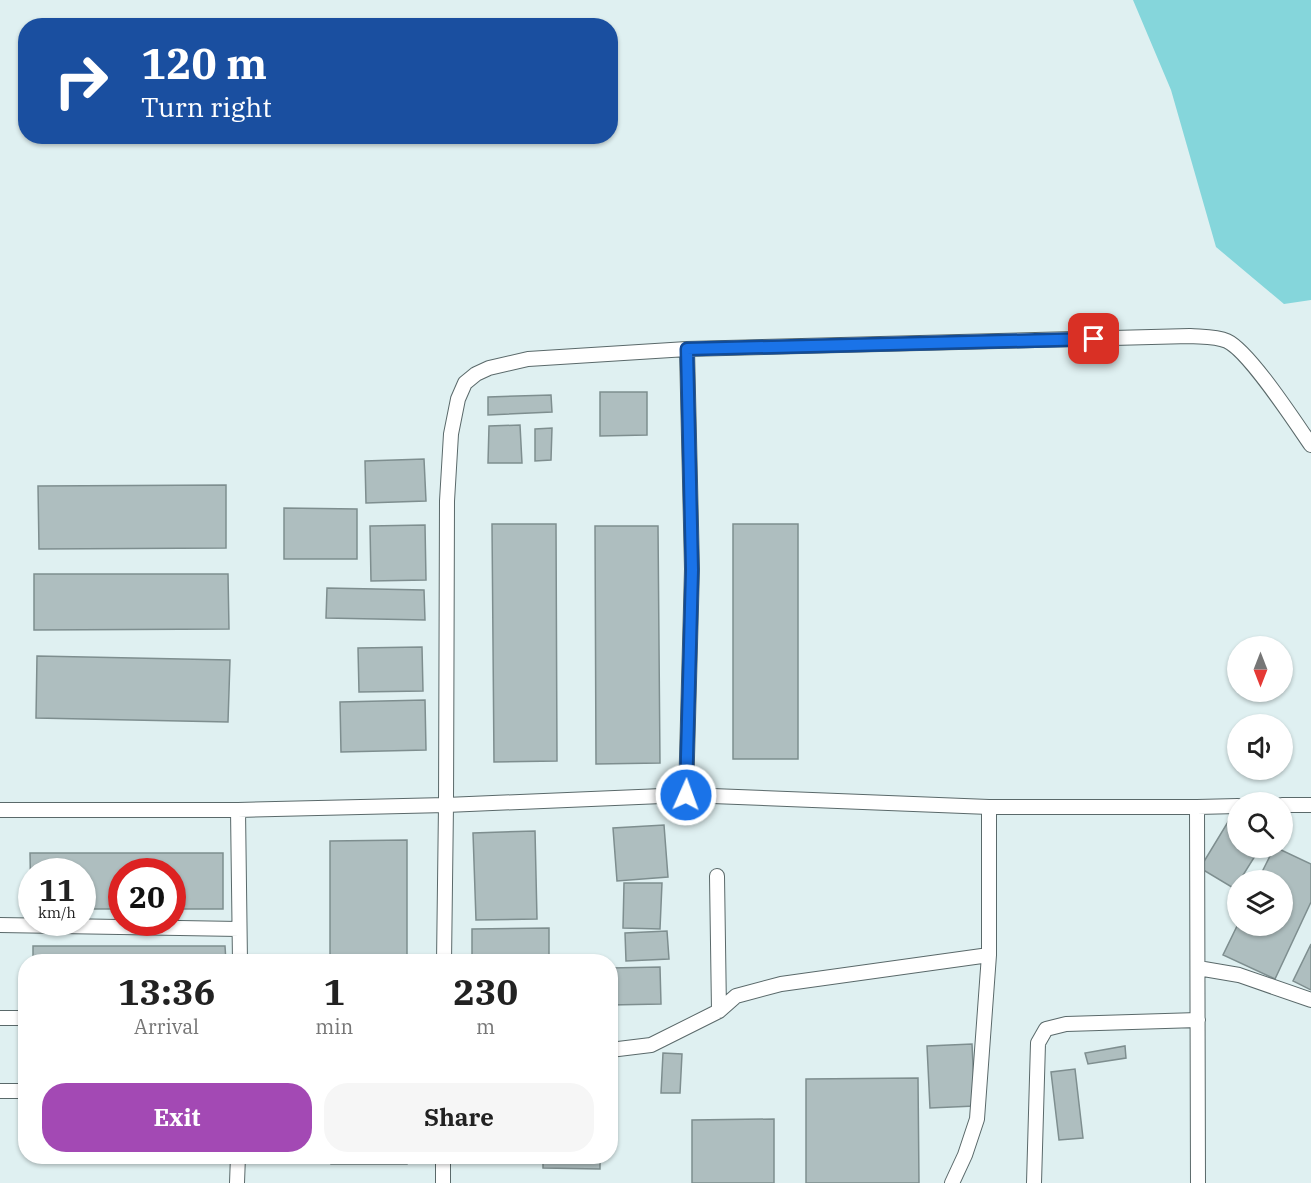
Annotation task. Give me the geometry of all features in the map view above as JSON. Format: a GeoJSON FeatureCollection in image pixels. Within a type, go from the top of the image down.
{"type":"FeatureCollection","features":[{"type":"Feature","properties":{"kind":"lane"},"geometry":{"type":"LineString","coordinates":[[444,954],[447,501],[451,434],[458,399],[465,383],[476,374],[489,368],[528,360],[687,349],[1190,336],[1223,339],[1236,347],[1246,357],[1311,445]]}},
{"type":"Feature","properties":{"kind":"lane"},"geometry":{"type":"LineString","coordinates":[[686,795],[692,570],[687,349]]}},
{"type":"Feature","properties":{"kind":"lane"},"geometry":{"type":"LineString","coordinates":[[0,810],[238,810],[446,805],[686,795],[989,807],[1227,806]]}},
{"type":"Feature","properties":{"kind":"lane"},"geometry":{"type":"LineString","coordinates":[[1293,805],[1311,805]]}},
{"type":"Feature","properties":{"kind":"lane"},"geometry":{"type":"LineString","coordinates":[[952,1183],[977,1119],[989,955],[989,807]]}},
{"type":"Feature","properties":{"kind":"lane"},"geometry":{"type":"LineString","coordinates":[[1197,807],[1198,1183]]}},
{"type":"Feature","properties":{"kind":"lane"},"geometry":{"type":"LineString","coordinates":[[238,810],[240,954]]}},
{"type":"Feature","properties":{"kind":"lane"},"geometry":{"type":"LineString","coordinates":[[717,876],[719,1011]]}},
{"type":"Feature","properties":{"kind":"lane"},"geometry":{"type":"LineString","coordinates":[[0,926],[239,929]]}},
{"type":"Feature","properties":{"kind":"lane"},"geometry":{"type":"LineString","coordinates":[[618,1049],[651,1045],[719,1011],[736,996],[780,984],[989,955]]}},
{"type":"Feature","properties":{"kind":"lane"},"geometry":{"type":"LineString","coordinates":[[1198,968],[1239,975],[1311,1000]]}},
{"type":"Feature","properties":{"kind":"lane"},"geometry":{"type":"LineString","coordinates":[[0,1018],[18,1018]]}},
{"type":"Feature","properties":{"kind":"lane"},"geometry":{"type":"LineString","coordinates":[[1034,1183],[1038,1043],[1046,1029],[1066,1024],[1198,1020]]}},
{"type":"Feature","properties":{"kind":"lane"},"geometry":{"type":"LineString","coordinates":[[0,1091],[18,1091]]}},
{"type":"Feature","properties":{"kind":"lane"},"geometry":{"type":"LineString","coordinates":[[237,1183],[238,1164]]}},
{"type":"Feature","properties":{"kind":"lane"},"geometry":{"type":"LineString","coordinates":[[443,1164],[443,1183]]}},
{"type":"Feature","properties":{"kind":"water"},"geometry":{"type":"Polygon","coordinates":[[[1133,0],[1311,0],[1311,300],[1284,304],[1216,247],[1171,90],[1133,0]]]}},
{"type":"Feature","properties":{"kind":"building"},"geometry":{"type":"Polygon","coordinates":[[[600,392],[647,392],[647,435],[600,436],[600,392]]]}},
{"type":"Feature","properties":{"kind":"building"},"geometry":{"type":"Polygon","coordinates":[[[551,395],[552,412],[488,415],[488,397],[551,395]]]}},
{"type":"Feature","properties":{"kind":"building"},"geometry":{"type":"Polygon","coordinates":[[[520,425],[522,463],[488,463],[489,426],[520,425]]]}},
{"type":"Feature","properties":{"kind":"building"},"geometry":{"type":"Polygon","coordinates":[[[552,428],[551,460],[535,461],[535,429],[552,428]]]}},
{"type":"Feature","properties":{"kind":"building"},"geometry":{"type":"Polygon","coordinates":[[[424,459],[426,501],[366,503],[365,461],[424,459]]]}},
{"type":"Feature","properties":{"kind":"building"},"geometry":{"type":"Polygon","coordinates":[[[226,485],[226,548],[39,549],[38,486],[226,485]]]}},
{"type":"Feature","properties":{"kind":"building"},"geometry":{"type":"Polygon","coordinates":[[[284,508],[357,509],[357,559],[284,559],[284,508]]]}},
{"type":"Feature","properties":{"kind":"building"},"geometry":{"type":"Polygon","coordinates":[[[492,524],[556,524],[557,761],[494,762],[492,524]]]}},
{"type":"Feature","properties":{"kind":"building"},"geometry":{"type":"Polygon","coordinates":[[[733,524],[798,524],[798,759],[733,759],[733,524]]]}},
{"type":"Feature","properties":{"kind":"building"},"geometry":{"type":"Polygon","coordinates":[[[425,525],[426,580],[371,581],[370,526],[425,525]]]}},
{"type":"Feature","properties":{"kind":"building"},"geometry":{"type":"Polygon","coordinates":[[[595,526],[658,526],[660,763],[596,764],[595,526]]]}},
{"type":"Feature","properties":{"kind":"building"},"geometry":{"type":"Polygon","coordinates":[[[34,574],[228,574],[229,629],[34,630],[34,574]]]}},
{"type":"Feature","properties":{"kind":"building"},"geometry":{"type":"Polygon","coordinates":[[[327,588],[424,590],[425,620],[326,618],[327,588]]]}},
{"type":"Feature","properties":{"kind":"building"},"geometry":{"type":"Polygon","coordinates":[[[422,647],[423,691],[359,692],[358,648],[422,647]]]}},
{"type":"Feature","properties":{"kind":"building"},"geometry":{"type":"Polygon","coordinates":[[[37,656],[230,660],[228,722],[36,718],[37,656]]]}},
{"type":"Feature","properties":{"kind":"building"},"geometry":{"type":"Polygon","coordinates":[[[425,700],[426,750],[341,752],[340,702],[425,700]]]}},
{"type":"Feature","properties":{"kind":"building"},"geometry":{"type":"Polygon","coordinates":[[[1227,824],[1227,858],[1254,858],[1246,870],[1227,870],[1227,884],[1200,868],[1227,824]]]}},
{"type":"Feature","properties":{"kind":"building"},"geometry":{"type":"Polygon","coordinates":[[[664,825],[668,877],[617,881],[613,828],[664,825]]]}},
{"type":"Feature","properties":{"kind":"building"},"geometry":{"type":"Polygon","coordinates":[[[535,831],[537,919],[476,920],[473,833],[535,831]]]}},
{"type":"Feature","properties":{"kind":"building"},"geometry":{"type":"Polygon","coordinates":[[[407,840],[407,954],[330,954],[330,841],[407,840]]]}},
{"type":"Feature","properties":{"kind":"building"},"geometry":{"type":"Polygon","coordinates":[[[30,853],[223,853],[223,909],[186,909],[186,858],[108,858],[108,909],[96,909],[96,858],[30,858],[30,853]]]}},
{"type":"Feature","properties":{"kind":"building"},"geometry":{"type":"Polygon","coordinates":[[[1293,856],[1311,864],[1311,902],[1275,979],[1223,955],[1232,936],[1293,936],[1293,870],[1263,870],[1269,858],[1293,858],[1293,856]]]}},
{"type":"Feature","properties":{"kind":"building"},"geometry":{"type":"Polygon","coordinates":[[[624,883],[662,883],[660,929],[623,928],[624,883]]]}},
{"type":"Feature","properties":{"kind":"building"},"geometry":{"type":"Polygon","coordinates":[[[549,928],[549,954],[472,954],[472,929],[549,928]]]}},
{"type":"Feature","properties":{"kind":"building"},"geometry":{"type":"Polygon","coordinates":[[[667,931],[669,959],[626,961],[625,933],[667,931]]]}},
{"type":"Feature","properties":{"kind":"building"},"geometry":{"type":"Polygon","coordinates":[[[1311,944],[1311,990],[1293,981],[1311,944]]]}},
{"type":"Feature","properties":{"kind":"building"},"geometry":{"type":"Polygon","coordinates":[[[33,946],[225,946],[226,954],[33,954],[33,946]]]}},
{"type":"Feature","properties":{"kind":"building"},"geometry":{"type":"Polygon","coordinates":[[[660,967],[661,1004],[618,1005],[618,968],[660,967]]]}},
{"type":"Feature","properties":{"kind":"building"},"geometry":{"type":"Polygon","coordinates":[[[972,1044],[975,1106],[930,1108],[927,1046],[972,1044]]]}},
{"type":"Feature","properties":{"kind":"building"},"geometry":{"type":"Polygon","coordinates":[[[1125,1046],[1126,1058],[1088,1064],[1085,1053],[1125,1046]]]}},
{"type":"Feature","properties":{"kind":"building"},"geometry":{"type":"Polygon","coordinates":[[[663,1053],[682,1054],[680,1093],[661,1093],[663,1053]]]}},
{"type":"Feature","properties":{"kind":"building"},"geometry":{"type":"Polygon","coordinates":[[[1075,1069],[1083,1138],[1059,1140],[1051,1072],[1075,1069]]]}},
{"type":"Feature","properties":{"kind":"building"},"geometry":{"type":"Polygon","coordinates":[[[918,1078],[919,1183],[806,1183],[806,1079],[918,1078]]]}},
{"type":"Feature","properties":{"kind":"building"},"geometry":{"type":"Polygon","coordinates":[[[774,1119],[774,1183],[692,1183],[692,1120],[774,1119]]]}},
{"type":"Feature","properties":{"kind":"building"},"geometry":{"type":"Polygon","coordinates":[[[543,1164],[600,1164],[600,1169],[543,1168],[543,1164]]]}},
{"type":"Feature","properties":{"kind":"route"},"geometry":{"type":"LineString","coordinates":[[686,795],[692,570],[687,349],[1094,339]]}}]}
